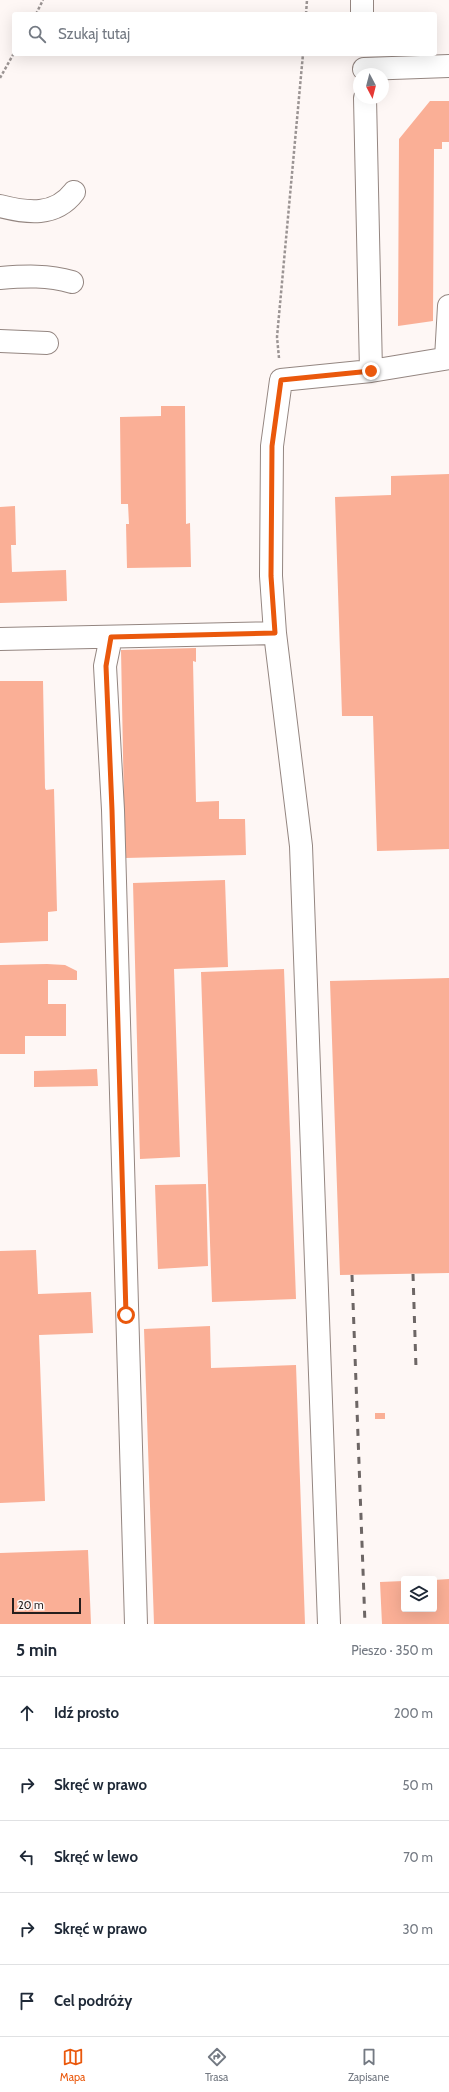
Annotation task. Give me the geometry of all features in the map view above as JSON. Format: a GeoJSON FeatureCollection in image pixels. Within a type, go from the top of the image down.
{"type":"FeatureCollection","features":[{"type":"Feature","properties":{"kind":"lane"},"geometry":{"type":"LineString","coordinates":[[362,0],[362,12]]}},
{"type":"Feature","properties":{"kind":"lane"},"geometry":{"type":"LineString","coordinates":[[364,66],[449,66]]}},
{"type":"Feature","properties":{"kind":"lane"},"geometry":{"type":"LineString","coordinates":[[364,104],[371,371]]}},
{"type":"Feature","properties":{"kind":"lane"},"geometry":{"type":"LineString","coordinates":[[0,206],[33,212],[50,210],[65,202],[74,192]]}},
{"type":"Feature","properties":{"kind":"lane"},"geometry":{"type":"LineString","coordinates":[[0,278],[37,276],[53,277],[72,282]]}},
{"type":"Feature","properties":{"kind":"lane"},"geometry":{"type":"LineString","coordinates":[[329,1624],[301,846],[275,633],[271,576],[272,446],[281,380],[371,371],[448,358],[449,306]]}},
{"type":"Feature","properties":{"kind":"lane"},"geometry":{"type":"LineString","coordinates":[[0,341],[47,343]]}},
{"type":"Feature","properties":{"kind":"lane"},"geometry":{"type":"LineString","coordinates":[[0,639],[275,633]]}},
{"type":"Feature","properties":{"kind":"lane"},"geometry":{"type":"LineString","coordinates":[[111,637],[106,666],[112,810],[136,1624]]}},
{"type":"Feature","properties":{"kind":"path"},"geometry":{"type":"LineString","coordinates":[[37,12],[44,0]]}},
{"type":"Feature","properties":{"kind":"path"},"geometry":{"type":"LineString","coordinates":[[306,12],[307,0]]}},
{"type":"Feature","properties":{"kind":"path"},"geometry":{"type":"LineString","coordinates":[[0,78],[12,56]]}},
{"type":"Feature","properties":{"kind":"path"},"geometry":{"type":"LineString","coordinates":[[281,380],[278,337],[303,56]]}},
{"type":"Feature","properties":{"kind":"building"},"geometry":{"type":"Polygon","coordinates":[[[430,101],[449,101],[449,142],[442,142],[442,149],[434,149],[433,321],[398,326],[399,139],[430,101]]]}},
{"type":"Feature","properties":{"kind":"building"},"geometry":{"type":"Polygon","coordinates":[[[161,406],[185,406],[186,524],[190,523],[191,567],[127,568],[126,524],[129,524],[128,504],[121,504],[120,417],[161,416],[161,406]]]}},
{"type":"Feature","properties":{"kind":"building"},"geometry":{"type":"Polygon","coordinates":[[[449,474],[449,849],[377,851],[373,716],[342,716],[335,497],[391,495],[391,476],[449,474]]]}},
{"type":"Feature","properties":{"kind":"building"},"geometry":{"type":"Polygon","coordinates":[[[15,506],[16,545],[11,545],[12,572],[66,570],[67,601],[0,603],[0,507],[15,506]]]}},
{"type":"Feature","properties":{"kind":"building"},"geometry":{"type":"Polygon","coordinates":[[[196,648],[196,662],[193,661],[196,802],[219,801],[219,819],[245,819],[246,855],[125,858],[121,650],[196,648]]]}},
{"type":"Feature","properties":{"kind":"building"},"geometry":{"type":"Polygon","coordinates":[[[0,681],[43,681],[45,788],[46,790],[54,789],[57,911],[48,912],[48,941],[0,943],[0,681]]]}},
{"type":"Feature","properties":{"kind":"building"},"geometry":{"type":"Polygon","coordinates":[[[225,880],[228,967],[174,969],[180,1157],[140,1159],[133,883],[225,880]]]}},
{"type":"Feature","properties":{"kind":"building"},"geometry":{"type":"Polygon","coordinates":[[[0,965],[65,965],[77,971],[77,980],[48,980],[48,1004],[66,1004],[66,1036],[25,1036],[25,1054],[0,1054],[0,965]]]}},
{"type":"Feature","properties":{"kind":"building"},"geometry":{"type":"Polygon","coordinates":[[[284,969],[296,1299],[212,1302],[201,972],[284,969]]]}},
{"type":"Feature","properties":{"kind":"building"},"geometry":{"type":"Polygon","coordinates":[[[449,978],[449,1273],[340,1275],[330,981],[449,978]]]}},
{"type":"Feature","properties":{"kind":"building"},"geometry":{"type":"Polygon","coordinates":[[[97,1069],[98,1086],[34,1087],[34,1071],[97,1069]]]}},
{"type":"Feature","properties":{"kind":"building"},"geometry":{"type":"Polygon","coordinates":[[[206,1184],[208,1266],[158,1269],[155,1185],[206,1184]]]}},
{"type":"Feature","properties":{"kind":"building"},"geometry":{"type":"Polygon","coordinates":[[[36,1250],[38,1294],[91,1292],[93,1333],[39,1335],[45,1501],[0,1503],[0,1251],[36,1250]]]}},
{"type":"Feature","properties":{"kind":"building"},"geometry":{"type":"Polygon","coordinates":[[[210,1326],[211,1368],[296,1365],[305,1624],[154,1624],[144,1329],[210,1326]]]}},
{"type":"Feature","properties":{"kind":"building"},"geometry":{"type":"Polygon","coordinates":[[[375,1413],[385,1413],[385,1419],[375,1419],[375,1413]]]}},
{"type":"Feature","properties":{"kind":"building"},"geometry":{"type":"Polygon","coordinates":[[[88,1550],[91,1624],[0,1624],[0,1553],[88,1550]]]}},
{"type":"Feature","properties":{"kind":"building"},"geometry":{"type":"Polygon","coordinates":[[[449,1579],[449,1624],[382,1624],[380,1582],[401,1581],[401,1612],[437,1612],[437,1580],[449,1579]]]}},
{"type":"Feature","properties":{"kind":"railway"},"geometry":{"type":"LineString","coordinates":[[413,1274],[416,1368]]}},
{"type":"Feature","properties":{"kind":"railway"},"geometry":{"type":"LineString","coordinates":[[352,1275],[365,1624]]}},
{"type":"Feature","properties":{"kind":"route"},"geometry":{"type":"LineString","coordinates":[[126,1315],[112,810],[106,666],[111,637],[275,633],[271,576],[272,446],[281,380],[371,371]]}}]}
